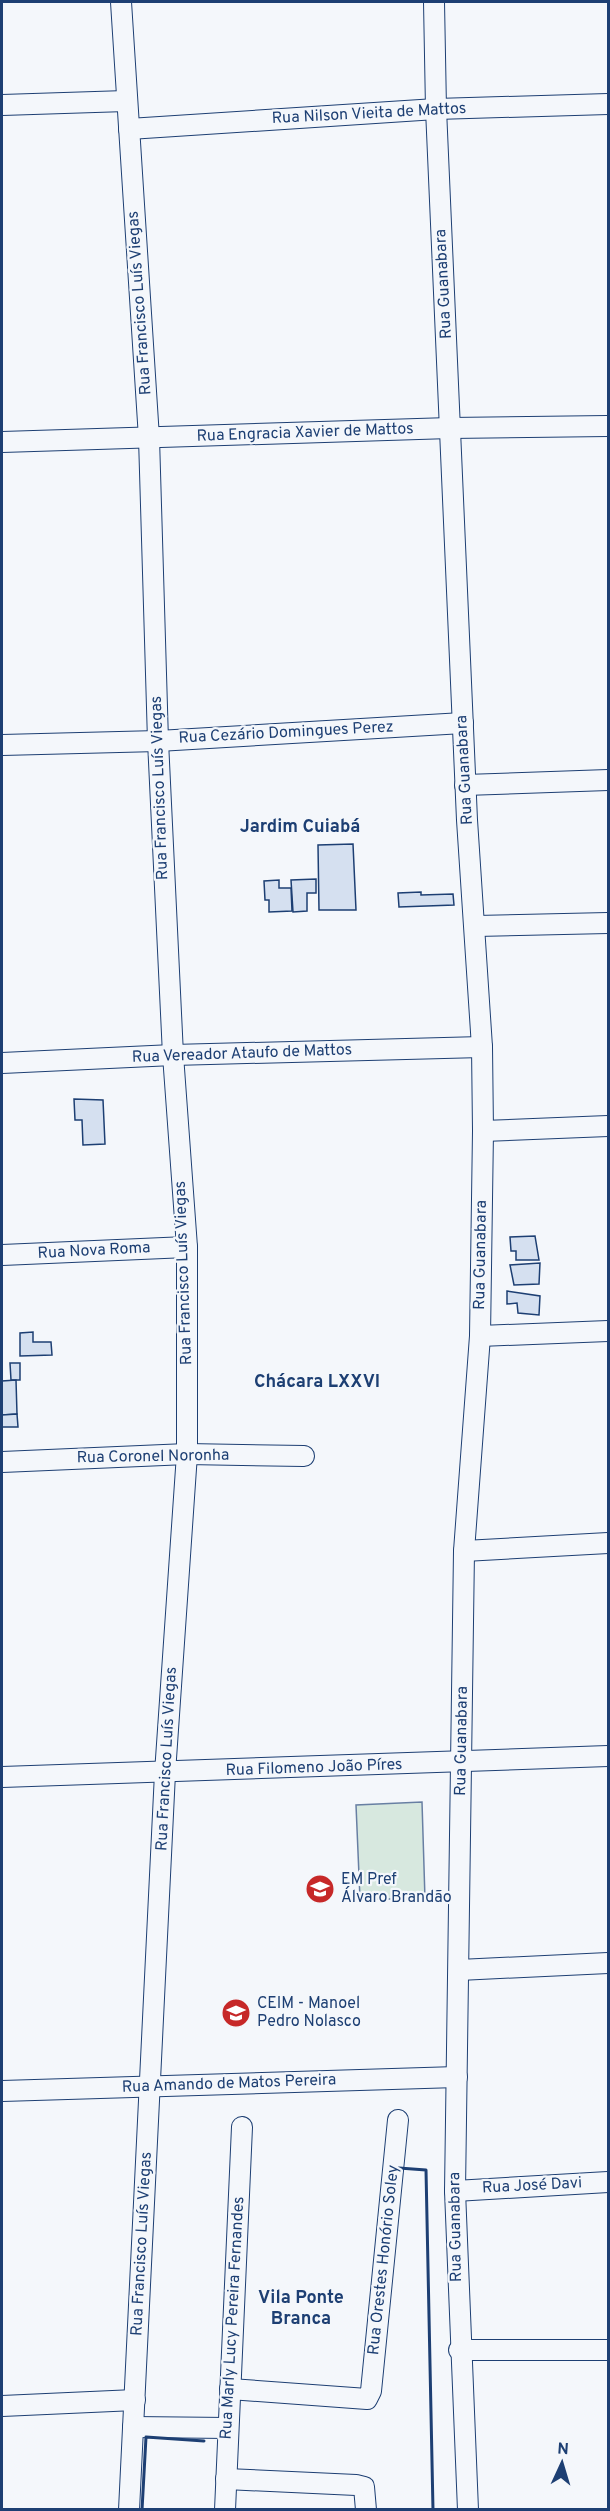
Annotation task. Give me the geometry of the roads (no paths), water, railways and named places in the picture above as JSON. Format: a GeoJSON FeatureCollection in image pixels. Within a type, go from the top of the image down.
{"type":"FeatureCollection","features":[{"type":"Feature","properties":{"kind":"street","name":"Rua Francisco Luís Viegas"},"geometry":{"type":"LineString","coordinates":[[121,2],[149,438],[158,741],[173,1055],[187,1247],[187,1454],[165,1773],[129,2510]]}},
{"type":"Feature","properties":{"kind":"street","name":"Rua Guanabara"},"geometry":{"type":"LineString","coordinates":[[434,2],[436,109],[465,785],[476,926],[482,1047],[480,1336],[464,1551],[454,2191],[459,2349],[468,2510]]}},
{"type":"Feature","properties":{"kind":"street"},"geometry":{"type":"LineString","coordinates":[[2,105],[126,101]]}},
{"type":"Feature","properties":{"kind":"street","name":"Rua Nilson Vieita de Mattos"},"geometry":{"type":"LineString","coordinates":[[129,129],[436,109],[609,104]]}},
{"type":"Feature","properties":{"kind":"street","name":"Rua Engracia Xavier de Mattos"},"geometry":{"type":"LineString","coordinates":[[2,442],[450,428],[609,426]]}},
{"type":"Feature","properties":{"kind":"street","name":"Rua Cezário Domingues Perez"},"geometry":{"type":"LineString","coordinates":[[2,745],[158,741],[463,723]]}},
{"type":"Feature","properties":{"kind":"street"},"geometry":{"type":"LineString","coordinates":[[465,785],[609,780]]}},
{"type":"Feature","properties":{"kind":"street"},"geometry":{"type":"LineString","coordinates":[[476,926],[609,922]]}},
{"type":"Feature","properties":{"kind":"street","name":"Rua Vereador Ataufo de Mattos"},"geometry":{"type":"LineString","coordinates":[[2,1063],[173,1055],[482,1047]]}},
{"type":"Feature","properties":{"kind":"street"},"geometry":{"type":"LineString","coordinates":[[483,1131],[609,1126]]}},
{"type":"Feature","properties":{"kind":"street","name":"Rua Nova Roma"},"geometry":{"type":"LineString","coordinates":[[2,1255],[187,1247]]}},
{"type":"Feature","properties":{"kind":"street"},"geometry":{"type":"LineString","coordinates":[[480,1336],[609,1331]]}},
{"type":"Feature","properties":{"kind":"street","name":"Rua Coronel Noronha"},"geometry":{"type":"LineString","coordinates":[[2,1461],[187,1454],[304,1456]]}},
{"type":"Feature","properties":{"kind":"street"},"geometry":{"type":"LineString","coordinates":[[464,1551],[609,1543]]}},
{"type":"Feature","properties":{"kind":"street","name":"Rua Filomeno João Píres"},"geometry":{"type":"LineString","coordinates":[[2,1777],[462,1763],[609,1756]]}},
{"type":"Feature","properties":{"kind":"street"},"geometry":{"type":"LineString","coordinates":[[459,1970],[609,1963]]}},
{"type":"Feature","properties":{"kind":"street","name":"Rua Amando de Matos Pereira"},"geometry":{"type":"LineString","coordinates":[[2,2091],[456,2077]]}},
{"type":"Feature","properties":{"kind":"street","name":"Rua Orestes Honório Soley"},"geometry":{"type":"LineString","coordinates":[[230,2389],[360,2401],[367,2399],[371,2391],[398,2121]]}},
{"type":"Feature","properties":{"kind":"street","name":"Rua Marly Lucy Pereira Fernandes"},"geometry":{"type":"LineString","coordinates":[[225,2510],[242,2127]]}},
{"type":"Feature","properties":{"kind":"street","name":"Rua José Davi"},"geometry":{"type":"LineString","coordinates":[[454,2191],[609,2182]]}},
{"type":"Feature","properties":{"kind":"street"},"geometry":{"type":"LineString","coordinates":[[459,2349],[609,2350]]}},
{"type":"Feature","properties":{"kind":"street"},"geometry":{"type":"LineString","coordinates":[[2,2406],[135,2400]]}},
{"type":"Feature","properties":{"kind":"street"},"geometry":{"type":"LineString","coordinates":[[133,2427],[228,2428]]}},
{"type":"Feature","properties":{"kind":"street"},"geometry":{"type":"LineString","coordinates":[[226,2479],[364,2487],[366,2510]]}},
{"type":"Feature","properties":{"kind":"place","name":"EM Pref Álvaro Brandão"},"geometry":{"type":"Point","coordinates":[320,1889]}},
{"type":"Feature","properties":{"kind":"place","name":"CEIM - Manoel Pedro Nolasco"},"geometry":{"type":"Point","coordinates":[236,2013]}},
{"type":"Feature","properties":{"kind":"district","name":"Jardim Cuiabá"},"geometry":{"type":"Point","coordinates":[300,827]}},
{"type":"Feature","properties":{"kind":"district","name":"Chácara LXXVI"},"geometry":{"type":"Point","coordinates":[317,1382]}},
{"type":"Feature","properties":{"kind":"district","name":"Vila Ponte Branca"},"geometry":{"type":"Point","coordinates":[301,2308]}}]}
